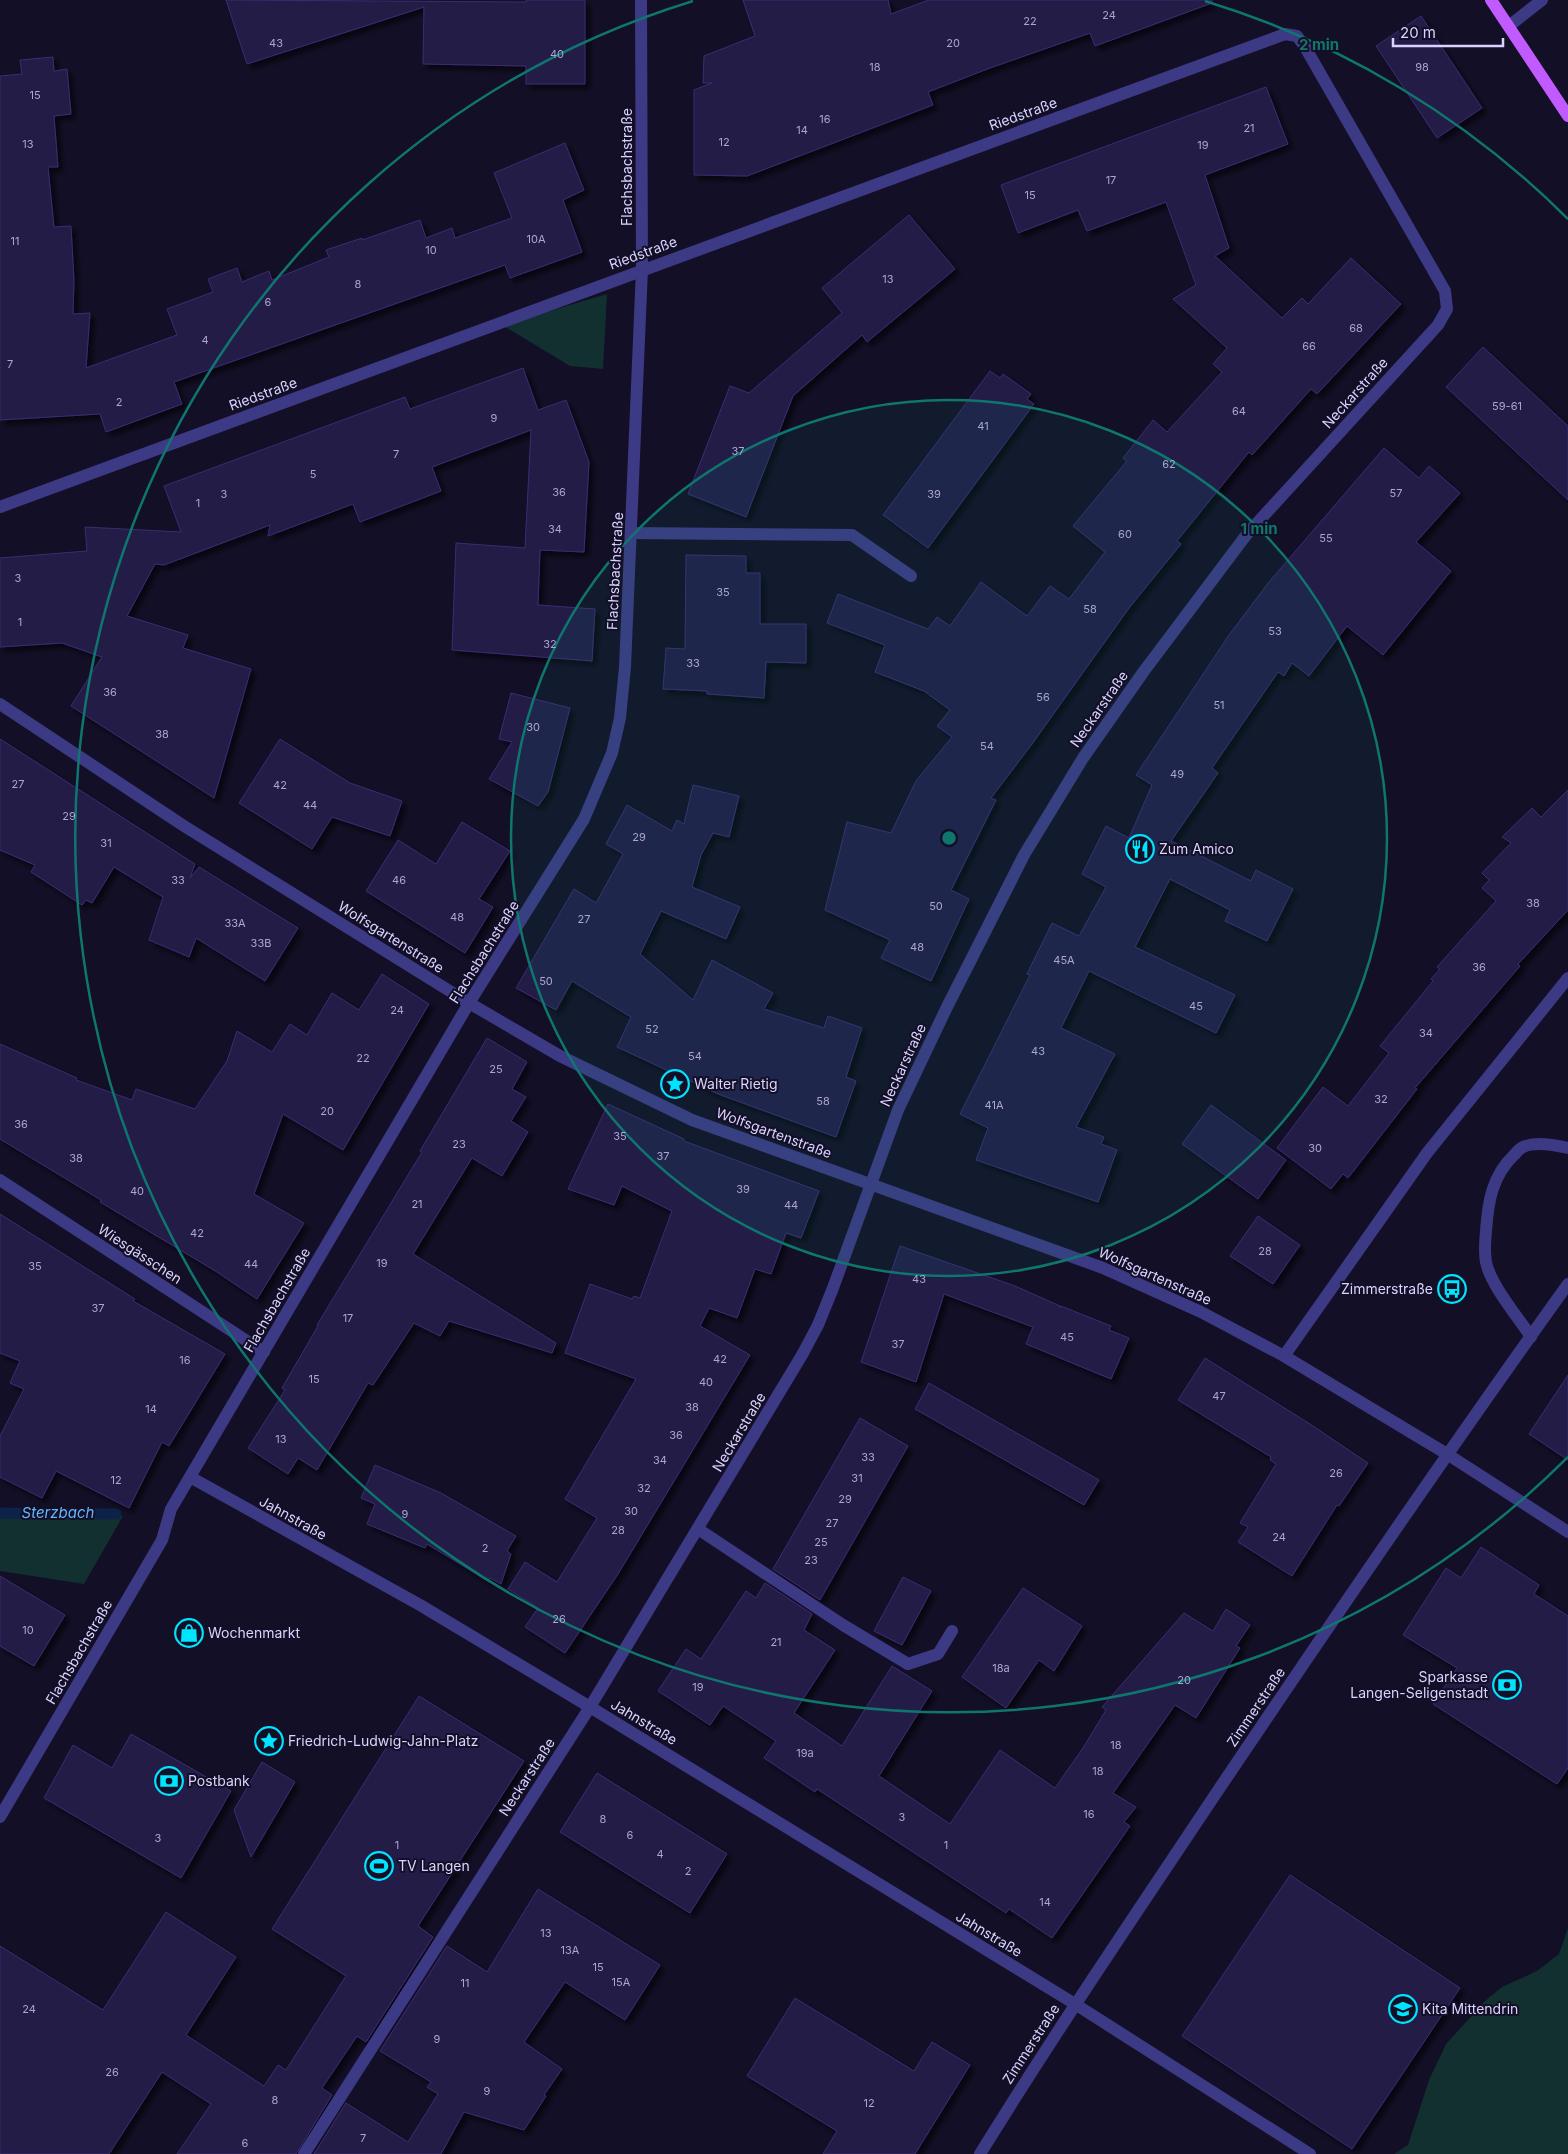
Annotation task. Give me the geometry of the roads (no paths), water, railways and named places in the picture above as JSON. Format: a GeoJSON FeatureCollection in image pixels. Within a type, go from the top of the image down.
{"type":"FeatureCollection","features":[{"type":"Feature","properties":{"kind":"main road"},"geometry":{"type":"LineString","coordinates":[[1491,0],[1568,116]]}},
{"type":"Feature","properties":{"kind":"street","name":"Flachsbachstraße"},"geometry":{"type":"LineString","coordinates":[[0,1817],[158,1548],[171,1508],[469,1002],[584,820],[612,753],[620,718],[625,667],[642,269],[641,0]]}},
{"type":"Feature","properties":{"kind":"street"},"geometry":{"type":"LineString","coordinates":[[1508,26],[1542,0]]}},
{"type":"Feature","properties":{"kind":"street","name":"Riedstraße"},"geometry":{"type":"LineString","coordinates":[[0,507],[642,269],[1285,34],[1297,36]]}},
{"type":"Feature","properties":{"kind":"street","name":"Neckarstraße"},"geometry":{"type":"LineString","coordinates":[[304,2154],[590,1707],[788,1380],[818,1325],[898,1110],[946,1009],[1024,855],[1083,758],[1144,671],[1247,534],[1438,325],[1448,309],[1445,290],[1297,36]]}},
{"type":"Feature","properties":{"kind":"street"},"geometry":{"type":"LineString","coordinates":[[631,533],[852,535],[911,576]]}},
{"type":"Feature","properties":{"kind":"street","name":"Wolfsgartenstraße"},"geometry":{"type":"LineString","coordinates":[[0,704],[184,826],[560,1056],[624,1089],[692,1120],[1103,1268],[1201,1312],[1284,1356],[1447,1454],[1568,1532]]}},
{"type":"Feature","properties":{"kind":"street"},"geometry":{"type":"LineString","coordinates":[[1284,1356],[1427,1153],[1568,978]]}},
{"type":"Feature","properties":{"kind":"street"},"geometry":{"type":"LineString","coordinates":[[1531,1337],[1492,1278],[1486,1263],[1484,1245],[1486,1214],[1496,1179],[1507,1162],[1522,1147],[1540,1144],[1568,1148]]}},
{"type":"Feature","properties":{"kind":"street","name":"Wiesgässchen"},"geometry":{"type":"LineString","coordinates":[[0,1180],[264,1352]]}},
{"type":"Feature","properties":{"kind":"street","name":"Zimmerstraße"},"geometry":{"type":"LineString","coordinates":[[980,2154],[1075,2004],[1315,1646],[1447,1454],[1568,1284]]}},
{"type":"Feature","properties":{"kind":"street","name":"Jahnstraße"},"geometry":{"type":"LineString","coordinates":[[190,1477],[420,1605],[590,1707],[1075,2004],[1310,2154]]}},
{"type":"Feature","properties":{"kind":"street"},"geometry":{"type":"LineString","coordinates":[[698,1529],[843,1625],[908,1664],[938,1654],[952,1631]]}},
{"type":"Feature","properties":{"kind":"waterway","name":"Sterzbach"},"geometry":{"type":"LineString","coordinates":[[0,1513],[116,1514]]}},
{"type":"Feature","properties":{"kind":"place","name":"Zum Amico"},"geometry":{"type":"Point","coordinates":[1140,849]}},
{"type":"Feature","properties":{"kind":"place","name":"Walter Rietig"},"geometry":{"type":"Point","coordinates":[675,1084]}},
{"type":"Feature","properties":{"kind":"place","name":"Zimmerstraße"},"geometry":{"type":"Point","coordinates":[1452,1289]}},
{"type":"Feature","properties":{"kind":"place","name":"Wochenmarkt"},"geometry":{"type":"Point","coordinates":[189,1633]}},
{"type":"Feature","properties":{"kind":"place","name":"Sparkasse Langen-Seligenstadt"},"geometry":{"type":"Point","coordinates":[1507,1685]}},
{"type":"Feature","properties":{"kind":"place","name":"Friedrich-Ludwig-Jahn-Platz"},"geometry":{"type":"Point","coordinates":[269,1741]}},
{"type":"Feature","properties":{"kind":"place","name":"Postbank"},"geometry":{"type":"Point","coordinates":[169,1781]}},
{"type":"Feature","properties":{"kind":"place","name":"TV Langen"},"geometry":{"type":"Point","coordinates":[379,1866]}},
{"type":"Feature","properties":{"kind":"place","name":"Kita Mittendrin"},"geometry":{"type":"Point","coordinates":[1403,2009]}}]}
